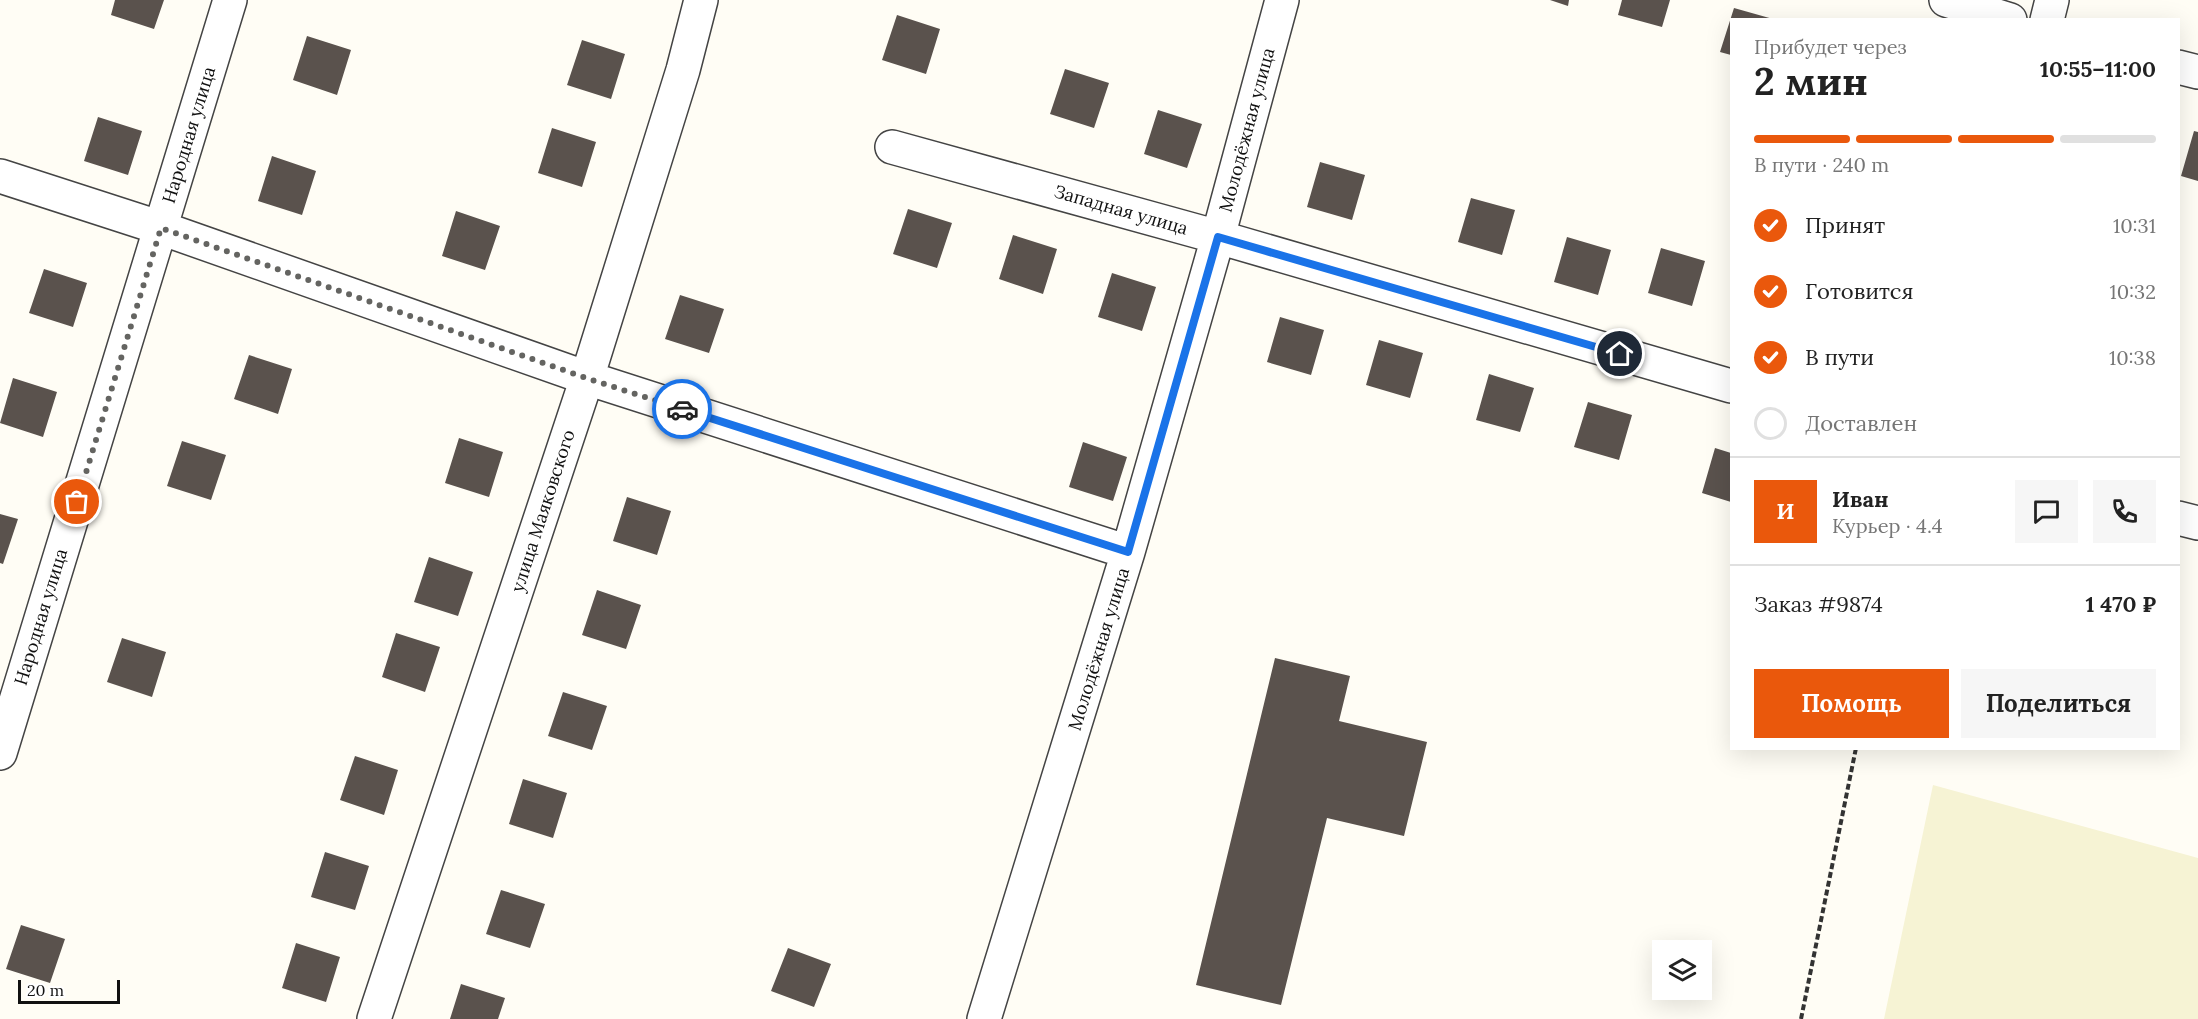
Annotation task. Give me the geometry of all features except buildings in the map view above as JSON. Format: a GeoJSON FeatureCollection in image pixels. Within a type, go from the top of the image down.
{"type":"FeatureCollection","features":[{"type":"Feature","properties":{"kind":"street","name":"Народная улица"},"geometry":{"type":"LineString","coordinates":[[0,753],[230,0]]}},
{"type":"Feature","properties":{"kind":"street","name":"улица Маяковского"},"geometry":{"type":"LineString","coordinates":[[374,1019],[586,378],[683,70],[701,0]]}},
{"type":"Feature","properties":{"kind":"street","name":"Молодёжная улица"},"geometry":{"type":"LineString","coordinates":[[984,1019],[1128,552],[1218,237],[1282,0]]}},
{"type":"Feature","properties":{"kind":"street"},"geometry":{"type":"LineString","coordinates":[[1946,0],[2004,18]]}},
{"type":"Feature","properties":{"kind":"street"},"geometry":{"type":"LineString","coordinates":[[2048,18],[2052,0]]}},
{"type":"Feature","properties":{"kind":"street"},"geometry":{"type":"LineString","coordinates":[[2180,68],[2198,72]]}},
{"type":"Feature","properties":{"kind":"street","name":"Западная улица"},"geometry":{"type":"LineString","coordinates":[[892,147],[1218,237],[1730,386]]}},
{"type":"Feature","properties":{"kind":"street"},"geometry":{"type":"LineString","coordinates":[[0,176],[161,228],[586,378],[1128,552]]}},
{"type":"Feature","properties":{"kind":"street"},"geometry":{"type":"LineString","coordinates":[[2180,519],[2198,524]]}},
{"type":"Feature","properties":{"kind":"path"},"geometry":{"type":"LineString","coordinates":[[1801,1019],[1856,750]]}},
{"type":"Feature","properties":{"kind":"shaded area"},"geometry":{"type":"Polygon","coordinates":[[[1933,785],[2198,858],[2198,1019],[1884,1019],[1933,785]]]}},
{"type":"Feature","properties":{"kind":"way so far"},"geometry":{"type":"LineString","coordinates":[[77,502],[161,228],[586,378],[682,409]]}},
{"type":"Feature","properties":{"kind":"route"},"geometry":{"type":"LineString","coordinates":[[682,409],[1128,552],[1218,237],[1620,354]]}}]}
